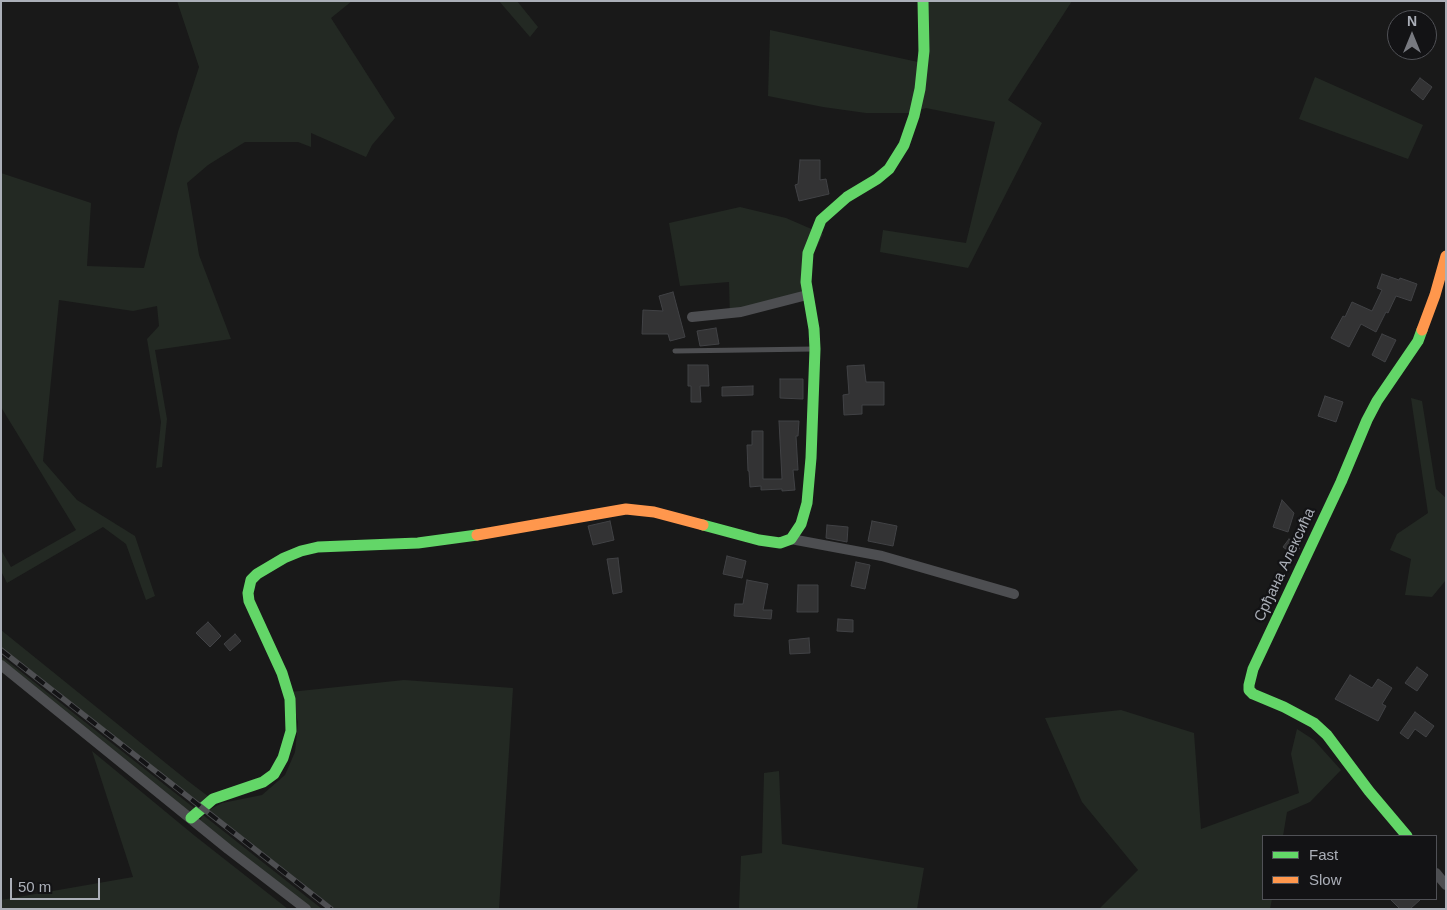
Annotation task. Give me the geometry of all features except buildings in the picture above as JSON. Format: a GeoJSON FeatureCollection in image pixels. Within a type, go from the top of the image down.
{"type":"FeatureCollection","features":[{"type":"Feature","properties":{"kind":"street"},"geometry":{"type":"LineString","coordinates":[[791,539],[801,524],[807,503],[814,420],[815,349],[814,329],[808,295],[806,266],[808,253],[821,220],[847,197],[877,179],[889,169],[904,145],[914,116],[920,89],[924,51],[923,1]]}},
{"type":"Feature","properties":{"kind":"street","name":"Срђана Алексића"},"geometry":{"type":"LineString","coordinates":[[1406,835],[1369,791],[1328,735],[1314,723],[1284,707],[1253,694],[1249,685],[1253,669],[1341,482],[1367,420],[1377,401],[1418,341],[1435,295],[1446,256]]}},
{"type":"Feature","properties":{"kind":"street"},"geometry":{"type":"LineString","coordinates":[[692,318],[741,312],[808,295]]}},
{"type":"Feature","properties":{"kind":"street"},"geometry":{"type":"LineString","coordinates":[[191,818],[213,799],[263,782],[274,774],[283,758],[291,731],[290,699],[282,673],[249,601],[248,593],[251,580],[257,574],[284,558],[301,551],[318,548],[418,543],[500,532],[626,509],[654,512],[765,542],[780,543],[791,539],[882,556],[1014,594]]}},
{"type":"Feature","properties":{"kind":"street"},"geometry":{"type":"LineString","coordinates":[[1,665],[306,909]]}},
{"type":"Feature","properties":{"kind":"street"},"geometry":{"type":"LineString","coordinates":[[1437,873],[1446,885]]}},
{"type":"Feature","properties":{"kind":"lane"},"geometry":{"type":"LineString","coordinates":[[675,350],[815,349]]}},
{"type":"Feature","properties":{"kind":"shaded area"},"geometry":{"type":"Polygon","coordinates":[[[177,1],[352,1],[331,18],[395,118],[372,145],[366,157],[311,133],[311,147],[298,142],[245,142],[208,165],[187,183],[199,255],[231,339],[155,350],[167,419],[162,467],[156,468],[161,422],[147,339],[159,326],[157,306],[133,311],[59,300],[43,461],[77,500],[135,536],[155,596],[146,600],[126,544],[103,527],[7,583],[1,571],[1,550],[11,567],[76,530],[1,407],[1,173],[91,203],[87,266],[144,268],[178,132],[199,67],[177,1]]]}},
{"type":"Feature","properties":{"kind":"shaded area"},"geometry":{"type":"Polygon","coordinates":[[[499,1],[517,1],[538,27],[530,37],[499,1]]]}},
{"type":"Feature","properties":{"kind":"shaded area"},"geometry":{"type":"Polygon","coordinates":[[[918,1],[1072,1],[1008,100],[1042,123],[968,268],[880,252],[883,230],[966,243],[995,122],[926,108],[909,113],[866,113],[768,96],[770,30],[918,62],[918,1]]]}},
{"type":"Feature","properties":{"kind":"shaded area"},"geometry":{"type":"Polygon","coordinates":[[[1315,77],[1423,125],[1408,159],[1299,119],[1315,77]]]}},
{"type":"Feature","properties":{"kind":"shaded area"},"geometry":{"type":"Polygon","coordinates":[[[740,207],[786,218],[823,234],[810,261],[810,296],[730,318],[729,282],[680,286],[669,223],[740,207]]]}},
{"type":"Feature","properties":{"kind":"shaded area"},"geometry":{"type":"Polygon","coordinates":[[[1411,398],[1422,401],[1436,489],[1446,498],[1446,580],[1432,597],[1405,595],[1411,559],[1390,550],[1397,534],[1428,513],[1411,398]]]}},
{"type":"Feature","properties":{"kind":"shaded area"},"geometry":{"type":"Polygon","coordinates":[[[1,630],[213,800],[203,806],[1,647],[1,630]]]}},
{"type":"Feature","properties":{"kind":"shaded area"},"geometry":{"type":"Polygon","coordinates":[[[1,656],[198,811],[190,815],[1,664],[1,656]]]}},
{"type":"Feature","properties":{"kind":"shaded area"},"geometry":{"type":"Polygon","coordinates":[[[404,680],[513,688],[499,909],[335,909],[209,810],[222,803],[262,795],[285,775],[295,752],[298,722],[290,692],[404,680]]]}},
{"type":"Feature","properties":{"kind":"shaded area"},"geometry":{"type":"Polygon","coordinates":[[[1121,710],[1194,733],[1201,829],[1299,793],[1291,754],[1297,729],[1314,740],[1341,770],[1310,802],[1287,812],[1283,835],[1262,835],[1262,900],[1272,900],[1270,909],[1099,909],[1138,870],[1082,802],[1045,718],[1121,710]]]}},
{"type":"Feature","properties":{"kind":"shaded area"},"geometry":{"type":"Polygon","coordinates":[[[92,751],[195,836],[288,909],[1,909],[1,900],[133,877],[92,751]]]}},
{"type":"Feature","properties":{"kind":"shaded area"},"geometry":{"type":"Polygon","coordinates":[[[779,771],[782,844],[924,868],[917,909],[739,909],[741,856],[762,853],[764,773],[779,771]]]}},
{"type":"Feature","properties":{"kind":"shaded area"},"geometry":{"type":"Polygon","coordinates":[[[203,815],[322,909],[305,909],[199,822],[203,815]]]}},
{"type":"Feature","properties":{"kind":"railway"},"geometry":{"type":"LineString","coordinates":[[1,650],[331,909]]}},
{"type":"Feature","properties":{"kind":"traffic: fast"},"geometry":{"type":"LineString","coordinates":[[703,525],[759,540],[780,543],[791,539],[801,524],[807,503],[811,458],[815,349],[814,329],[806,282],[808,253],[821,220],[847,197],[877,179],[889,169],[904,145],[914,116],[920,89],[924,51],[923,1]]}},
{"type":"Feature","properties":{"kind":"traffic: fast"},"geometry":{"type":"LineString","coordinates":[[1406,835],[1369,791],[1327,735],[1314,723],[1284,707],[1253,694],[1249,690],[1249,685],[1253,669],[1341,482],[1367,420],[1377,401],[1418,341],[1422,330]]}},
{"type":"Feature","properties":{"kind":"traffic: fast"},"geometry":{"type":"LineString","coordinates":[[191,818],[213,799],[263,782],[274,774],[283,758],[291,731],[290,699],[282,673],[249,601],[248,593],[251,580],[257,574],[284,558],[318,547],[418,543],[477,535]]}},
{"type":"Feature","properties":{"kind":"traffic: slow"},"geometry":{"type":"LineString","coordinates":[[1422,330],[1435,295],[1446,256]]}},
{"type":"Feature","properties":{"kind":"traffic: slow"},"geometry":{"type":"LineString","coordinates":[[477,535],[626,509],[654,512],[703,525]]}}]}
